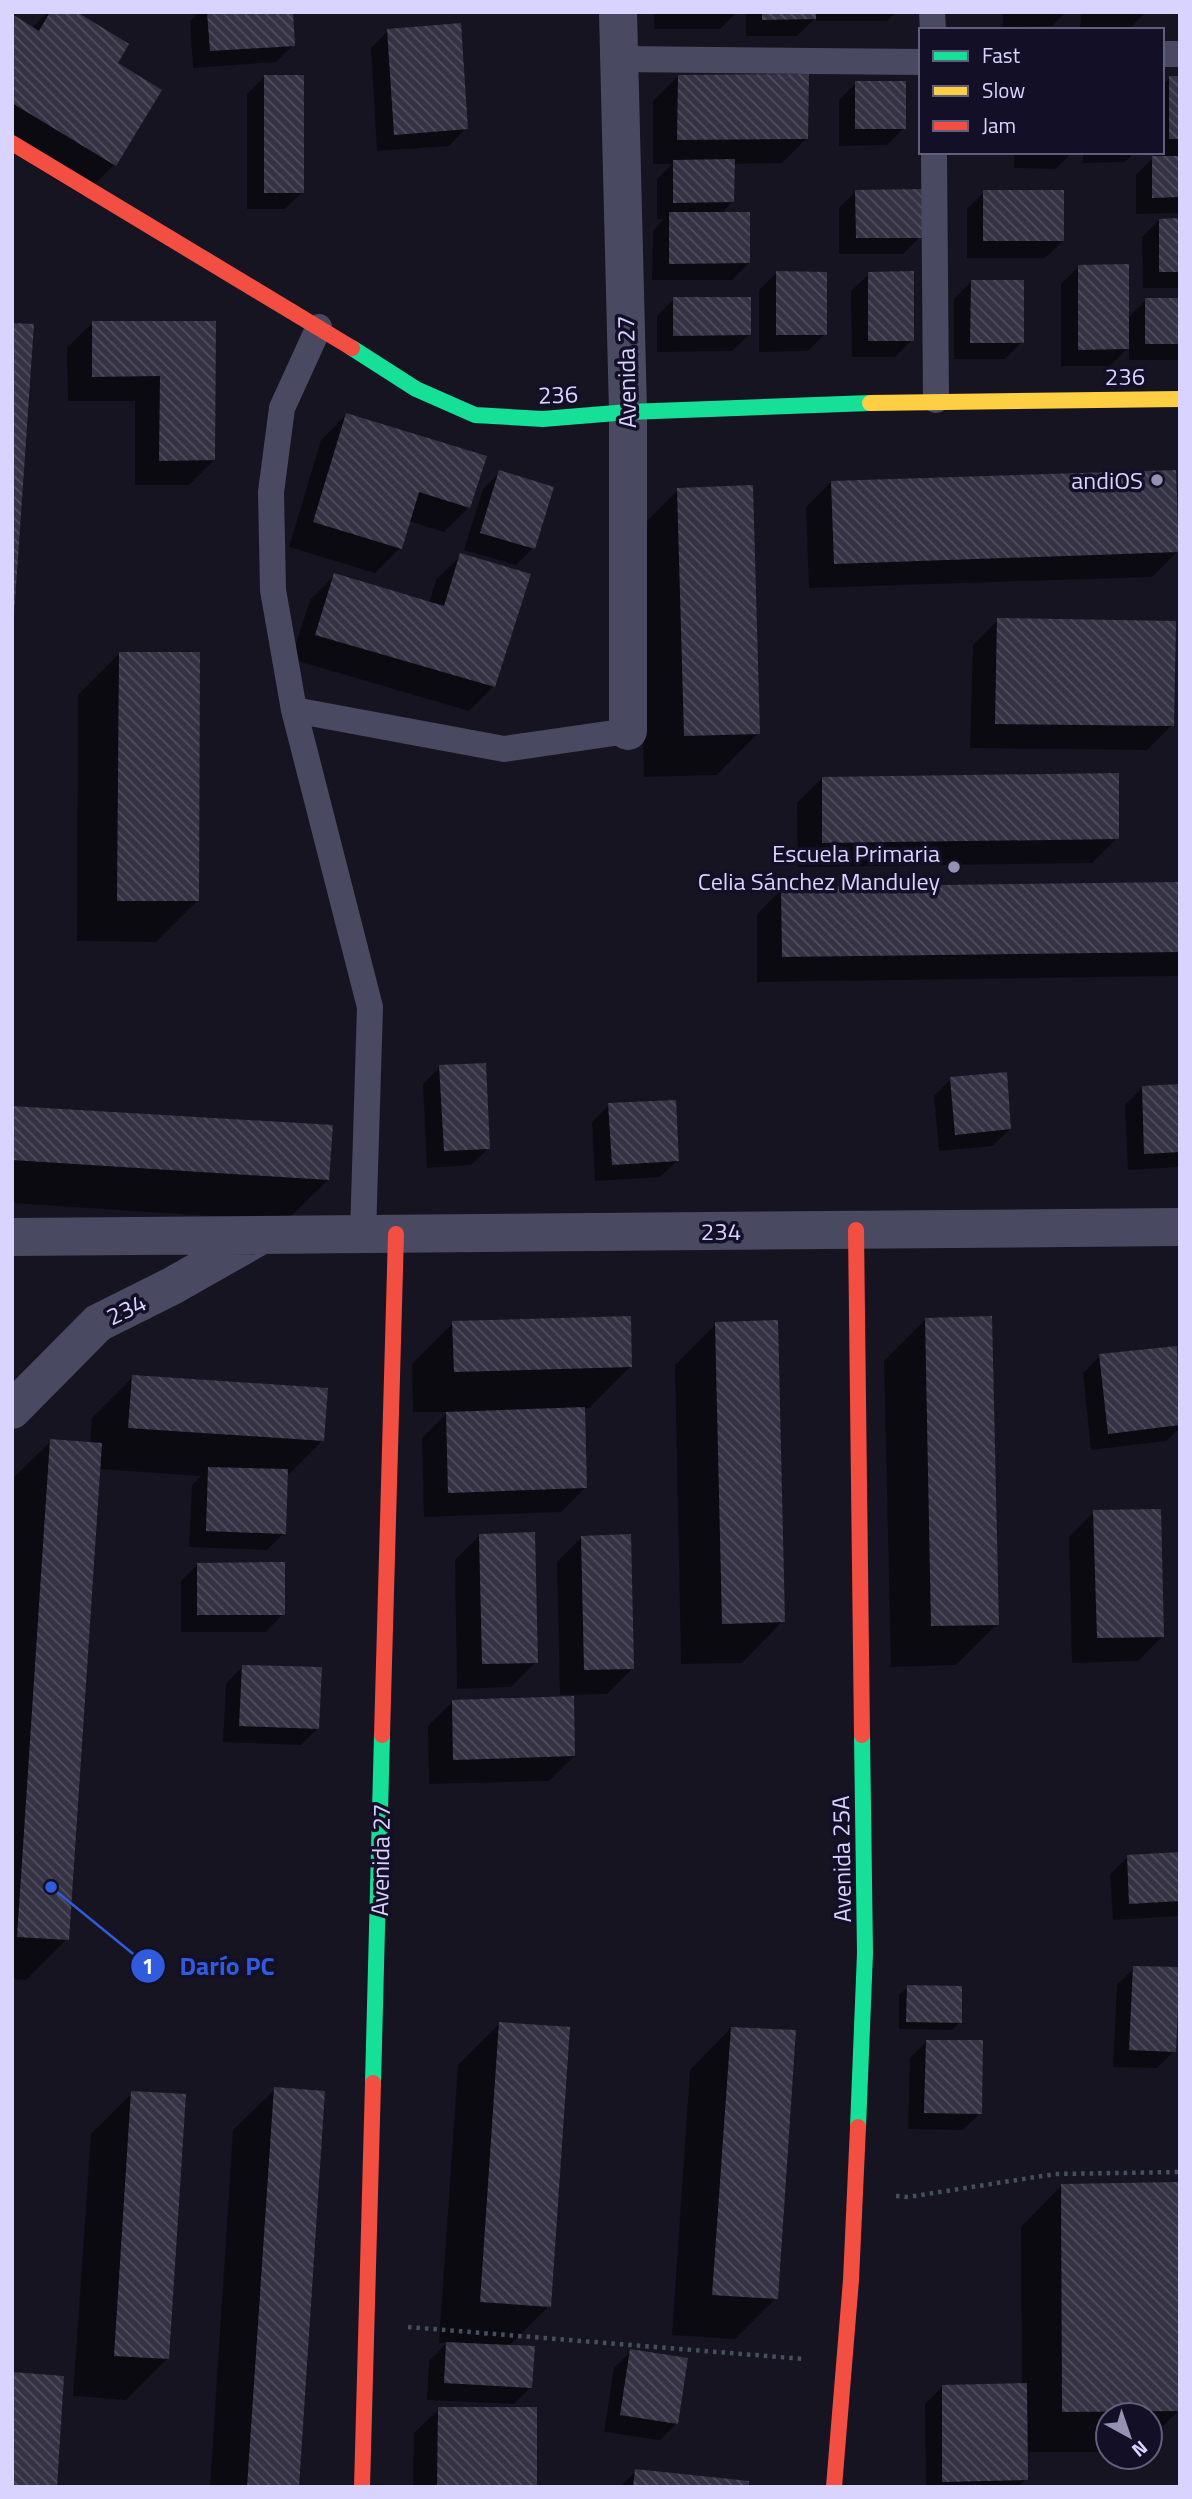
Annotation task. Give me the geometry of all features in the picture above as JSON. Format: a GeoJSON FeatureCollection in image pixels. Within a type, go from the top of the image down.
{"type":"FeatureCollection","features":[{"type":"Feature","properties":{"kind":"street","name":"Avenida 27"},"geometry":{"type":"LineString","coordinates":[[618,12],[628,412],[628,731]]}},
{"type":"Feature","properties":{"kind":"street","name":"236"},"geometry":{"type":"LineString","coordinates":[[12,143],[319,327],[416,389],[475,415],[544,419],[628,412],[936,400],[1180,399]]}},
{"type":"Feature","properties":{"kind":"street","name":"234"},"geometry":{"type":"LineString","coordinates":[[12,1237],[1180,1227]]}},
{"type":"Feature","properties":{"kind":"street","name":"Avenida 25A"},"geometry":{"type":"LineString","coordinates":[[834,2487],[846,2362],[856,2193],[865,1953],[856,1230]]}},
{"type":"Feature","properties":{"kind":"street","name":"Avenida 27"},"geometry":{"type":"LineString","coordinates":[[362,2487],[368,2323],[379,1234]]}},
{"type":"Feature","properties":{"kind":"street","name":"234"},"geometry":{"type":"LineString","coordinates":[[12,1410],[98,1323],[172,1286],[262,1235]]}},
{"type":"Feature","properties":{"kind":"lane"},"geometry":{"type":"LineString","coordinates":[[618,59],[919,62]]}},
{"type":"Feature","properties":{"kind":"lane"},"geometry":{"type":"LineString","coordinates":[[934,154],[936,400]]}},
{"type":"Feature","properties":{"kind":"lane"},"geometry":{"type":"LineString","coordinates":[[319,327],[282,408],[271,492],[274,590],[294,710],[370,1007],[379,1234]]}},
{"type":"Feature","properties":{"kind":"lane"},"geometry":{"type":"LineString","coordinates":[[294,710],[504,749],[628,731]]}},
{"type":"Feature","properties":{"kind":"path"},"geometry":{"type":"LineString","coordinates":[[856,2193],[908,2197],[1055,2174],[1180,2172]]}},
{"type":"Feature","properties":{"kind":"path"},"geometry":{"type":"LineString","coordinates":[[368,2323],[846,2362]]}},
{"type":"Feature","properties":{"kind":"building"},"geometry":{"type":"Polygon","coordinates":[[[50,12],[77,12],[129,44],[118,63],[162,90],[116,166],[12,103],[12,14],[39,31],[50,12]]]}},
{"type":"Feature","properties":{"kind":"building"},"geometry":{"type":"Polygon","coordinates":[[[207,12],[293,12],[295,46],[210,51],[207,12]]]}},
{"type":"Feature","properties":{"kind":"building"},"geometry":{"type":"Polygon","coordinates":[[[762,12],[816,12],[816,19],[762,20],[762,12]]]}},
{"type":"Feature","properties":{"kind":"building"},"geometry":{"type":"Polygon","coordinates":[[[461,23],[468,129],[394,135],[387,29],[461,23]]]}},
{"type":"Feature","properties":{"kind":"building"},"geometry":{"type":"Polygon","coordinates":[[[809,74],[808,139],[677,140],[678,75],[809,74]]]}},
{"type":"Feature","properties":{"kind":"building"},"geometry":{"type":"Polygon","coordinates":[[[264,75],[304,75],[304,193],[264,193],[264,75]]]}},
{"type":"Feature","properties":{"kind":"building"},"geometry":{"type":"Polygon","coordinates":[[[1169,76],[1180,76],[1180,139],[1169,139],[1169,76]]]}},
{"type":"Feature","properties":{"kind":"building"},"geometry":{"type":"Polygon","coordinates":[[[855,81],[906,81],[906,129],[855,129],[855,81]]]}},
{"type":"Feature","properties":{"kind":"building"},"geometry":{"type":"Polygon","coordinates":[[[1152,156],[1180,156],[1180,197],[1152,198],[1152,156]]]}},
{"type":"Feature","properties":{"kind":"building"},"geometry":{"type":"Polygon","coordinates":[[[735,159],[734,202],[673,203],[673,160],[735,159]]]}},
{"type":"Feature","properties":{"kind":"building"},"geometry":{"type":"Polygon","coordinates":[[[922,189],[922,238],[856,238],[855,190],[922,189]]]}},
{"type":"Feature","properties":{"kind":"building"},"geometry":{"type":"Polygon","coordinates":[[[983,190],[1064,190],[1064,241],[983,241],[983,190]]]}},
{"type":"Feature","properties":{"kind":"building"},"geometry":{"type":"Polygon","coordinates":[[[669,212],[750,212],[750,263],[669,264],[669,212]]]}},
{"type":"Feature","properties":{"kind":"building"},"geometry":{"type":"Polygon","coordinates":[[[1180,218],[1180,272],[1159,272],[1159,219],[1180,218]]]}},
{"type":"Feature","properties":{"kind":"building"},"geometry":{"type":"Polygon","coordinates":[[[1129,264],[1129,349],[1078,350],[1078,265],[1129,264]]]}},
{"type":"Feature","properties":{"kind":"building"},"geometry":{"type":"Polygon","coordinates":[[[776,271],[827,272],[827,335],[776,335],[776,271]]]}},
{"type":"Feature","properties":{"kind":"building"},"geometry":{"type":"Polygon","coordinates":[[[914,271],[914,341],[868,341],[868,272],[914,271]]]}},
{"type":"Feature","properties":{"kind":"building"},"geometry":{"type":"Polygon","coordinates":[[[971,280],[1024,280],[1024,343],[970,343],[971,280]]]}},
{"type":"Feature","properties":{"kind":"building"},"geometry":{"type":"Polygon","coordinates":[[[673,297],[751,297],[751,335],[673,336],[673,297]]]}},
{"type":"Feature","properties":{"kind":"building"},"geometry":{"type":"Polygon","coordinates":[[[1145,298],[1180,298],[1180,344],[1145,344],[1145,298]]]}},
{"type":"Feature","properties":{"kind":"building"},"geometry":{"type":"Polygon","coordinates":[[[92,321],[216,321],[215,460],[159,461],[160,376],[92,377],[92,321]]]}},
{"type":"Feature","properties":{"kind":"building"},"geometry":{"type":"Polygon","coordinates":[[[12,323],[34,324],[14,616],[12,616],[12,323]]]}},
{"type":"Feature","properties":{"kind":"building"},"geometry":{"type":"Polygon","coordinates":[[[346,413],[487,456],[470,508],[419,492],[402,549],[313,522],[346,413]]]}},
{"type":"Feature","properties":{"kind":"building"},"geometry":{"type":"Polygon","coordinates":[[[499,470],[554,487],[535,549],[480,533],[499,470]]]}},
{"type":"Feature","properties":{"kind":"building"},"geometry":{"type":"Polygon","coordinates":[[[1176,470],[1179,552],[834,564],[831,481],[1176,470]]]}},
{"type":"Feature","properties":{"kind":"building"},"geometry":{"type":"Polygon","coordinates":[[[753,485],[760,734],[684,736],[677,488],[753,485]]]}},
{"type":"Feature","properties":{"kind":"building"},"geometry":{"type":"Polygon","coordinates":[[[460,553],[531,574],[495,687],[315,635],[334,573],[444,606],[460,553]]]}},
{"type":"Feature","properties":{"kind":"building"},"geometry":{"type":"Polygon","coordinates":[[[997,618],[1176,621],[1174,726],[995,724],[997,618]]]}},
{"type":"Feature","properties":{"kind":"building"},"geometry":{"type":"Polygon","coordinates":[[[119,652],[200,652],[199,901],[117,901],[119,652]]]}},
{"type":"Feature","properties":{"kind":"building"},"geometry":{"type":"Polygon","coordinates":[[[1119,773],[1119,839],[822,843],[822,777],[1119,773]]]}},
{"type":"Feature","properties":{"kind":"building"},"geometry":{"type":"Polygon","coordinates":[[[1180,882],[1180,952],[782,957],[781,887],[1180,882]]]}},
{"type":"Feature","properties":{"kind":"building"},"geometry":{"type":"Polygon","coordinates":[[[486,1063],[490,1149],[444,1151],[439,1065],[486,1063]]]}},
{"type":"Feature","properties":{"kind":"building"},"geometry":{"type":"Polygon","coordinates":[[[1007,1072],[1011,1129],[955,1135],[950,1077],[1007,1072]]]}},
{"type":"Feature","properties":{"kind":"building"},"geometry":{"type":"Polygon","coordinates":[[[1180,1084],[1180,1152],[1144,1154],[1142,1086],[1180,1084]]]}},
{"type":"Feature","properties":{"kind":"building"},"geometry":{"type":"Polygon","coordinates":[[[676,1100],[679,1161],[612,1165],[608,1103],[676,1100]]]}},
{"type":"Feature","properties":{"kind":"building"},"geometry":{"type":"Polygon","coordinates":[[[12,1106],[333,1125],[329,1180],[12,1160],[12,1106]]]}},
{"type":"Feature","properties":{"kind":"building"},"geometry":{"type":"Polygon","coordinates":[[[631,1316],[632,1367],[454,1372],[452,1321],[631,1316]]]}},
{"type":"Feature","properties":{"kind":"building"},"geometry":{"type":"Polygon","coordinates":[[[992,1316],[999,1625],[931,1626],[925,1318],[992,1316]]]}},
{"type":"Feature","properties":{"kind":"building"},"geometry":{"type":"Polygon","coordinates":[[[778,1320],[785,1622],[722,1624],[715,1322],[778,1320]]]}},
{"type":"Feature","properties":{"kind":"building"},"geometry":{"type":"Polygon","coordinates":[[[1177,1346],[1180,1425],[1108,1434],[1099,1354],[1177,1346]]]}},
{"type":"Feature","properties":{"kind":"building"},"geometry":{"type":"Polygon","coordinates":[[[132,1375],[328,1388],[324,1441],[128,1428],[132,1375]]]}},
{"type":"Feature","properties":{"kind":"building"},"geometry":{"type":"Polygon","coordinates":[[[585,1407],[587,1488],[448,1493],[446,1412],[585,1407]]]}},
{"type":"Feature","properties":{"kind":"building"},"geometry":{"type":"Polygon","coordinates":[[[50,1439],[102,1443],[69,1940],[17,1937],[50,1439]]]}},
{"type":"Feature","properties":{"kind":"building"},"geometry":{"type":"Polygon","coordinates":[[[208,1467],[288,1469],[286,1534],[206,1531],[208,1467]]]}},
{"type":"Feature","properties":{"kind":"building"},"geometry":{"type":"Polygon","coordinates":[[[1161,1509],[1164,1637],[1097,1638],[1093,1510],[1161,1509]]]}},
{"type":"Feature","properties":{"kind":"building"},"geometry":{"type":"Polygon","coordinates":[[[535,1532],[538,1663],[482,1664],[479,1534],[535,1532]]]}},
{"type":"Feature","properties":{"kind":"building"},"geometry":{"type":"Polygon","coordinates":[[[631,1534],[634,1669],[584,1670],[581,1536],[631,1534]]]}},
{"type":"Feature","properties":{"kind":"building"},"geometry":{"type":"Polygon","coordinates":[[[285,1562],[285,1615],[197,1615],[197,1563],[285,1562]]]}},
{"type":"Feature","properties":{"kind":"building"},"geometry":{"type":"Polygon","coordinates":[[[242,1665],[322,1667],[319,1729],[239,1726],[242,1665]]]}},
{"type":"Feature","properties":{"kind":"building"},"geometry":{"type":"Polygon","coordinates":[[[574,1696],[575,1756],[453,1760],[452,1700],[574,1696]]]}},
{"type":"Feature","properties":{"kind":"building"},"geometry":{"type":"Polygon","coordinates":[[[1180,1852],[1180,1901],[1129,1904],[1127,1855],[1180,1852]]]}},
{"type":"Feature","properties":{"kind":"building"},"geometry":{"type":"Polygon","coordinates":[[[1133,1966],[1180,1967],[1176,2052],[1129,2050],[1133,1966]]]}},
{"type":"Feature","properties":{"kind":"building"},"geometry":{"type":"Polygon","coordinates":[[[907,1985],[962,1986],[962,2023],[906,2022],[907,1985]]]}},
{"type":"Feature","properties":{"kind":"building"},"geometry":{"type":"Polygon","coordinates":[[[499,2022],[570,2027],[551,2307],[480,2302],[499,2022]]]}},
{"type":"Feature","properties":{"kind":"building"},"geometry":{"type":"Polygon","coordinates":[[[731,2027],[796,2030],[778,2299],[712,2295],[731,2027]]]}},
{"type":"Feature","properties":{"kind":"building"},"geometry":{"type":"Polygon","coordinates":[[[926,2040],[983,2040],[982,2114],[924,2113],[926,2040]]]}},
{"type":"Feature","properties":{"kind":"building"},"geometry":{"type":"Polygon","coordinates":[[[274,2087],[325,2091],[299,2487],[247,2487],[274,2087]]]}},
{"type":"Feature","properties":{"kind":"building"},"geometry":{"type":"Polygon","coordinates":[[[131,2091],[186,2094],[169,2359],[114,2356],[131,2091]]]}},
{"type":"Feature","properties":{"kind":"building"},"geometry":{"type":"Polygon","coordinates":[[[1179,2182],[1180,2411],[1164,2411],[1164,2401],[1094,2401],[1094,2412],[1062,2412],[1061,2184],[1179,2182]]]}},
{"type":"Feature","properties":{"kind":"building"},"geometry":{"type":"Polygon","coordinates":[[[446,2342],[535,2346],[532,2388],[444,2383],[446,2342]]]}},
{"type":"Feature","properties":{"kind":"building"},"geometry":{"type":"Polygon","coordinates":[[[630,2349],[688,2358],[678,2424],[620,2415],[630,2349]]]}},
{"type":"Feature","properties":{"kind":"building"},"geometry":{"type":"Polygon","coordinates":[[[12,2372],[64,2376],[57,2487],[12,2487],[12,2372]]]}},
{"type":"Feature","properties":{"kind":"building"},"geometry":{"type":"Polygon","coordinates":[[[1027,2383],[1028,2480],[942,2482],[942,2385],[1027,2383]]]}},
{"type":"Feature","properties":{"kind":"building"},"geometry":{"type":"Polygon","coordinates":[[[438,2407],[537,2407],[537,2487],[437,2487],[438,2407]]]}},
{"type":"Feature","properties":{"kind":"building"},"geometry":{"type":"Polygon","coordinates":[[[635,2469],[749,2481],[749,2487],[633,2487],[635,2469]]]}},
{"type":"Feature","properties":{"kind":"traffic: fast"},"geometry":{"type":"LineString","coordinates":[[352,348],[416,389],[475,415],[543,419],[628,412],[870,403]]}},
{"type":"Feature","properties":{"kind":"traffic: fast"},"geometry":{"type":"LineString","coordinates":[[373,2083],[382,1735]]}},
{"type":"Feature","properties":{"kind":"traffic: fast"},"geometry":{"type":"LineString","coordinates":[[858,2127],[865,1953],[862,1735]]}},
{"type":"Feature","properties":{"kind":"traffic: slow"},"geometry":{"type":"LineString","coordinates":[[870,403],[1180,399]]}},
{"type":"Feature","properties":{"kind":"traffic: jam"},"geometry":{"type":"LineString","coordinates":[[12,143],[352,348]]}},
{"type":"Feature","properties":{"kind":"traffic: jam"},"geometry":{"type":"LineString","coordinates":[[856,1230],[862,1735]]}},
{"type":"Feature","properties":{"kind":"traffic: jam"},"geometry":{"type":"LineString","coordinates":[[382,1735],[396,1234]]}},
{"type":"Feature","properties":{"kind":"traffic: jam"},"geometry":{"type":"LineString","coordinates":[[362,2487],[373,2083]]}},
{"type":"Feature","properties":{"kind":"traffic: jam"},"geometry":{"type":"LineString","coordinates":[[834,2487],[851,2280],[858,2127]]}},
{"type":"Feature","properties":{"kind":"place","name":"andiOS"},"geometry":{"type":"Point","coordinates":[1157,480]}},
{"type":"Feature","properties":{"kind":"place","name":"Escuela Primaria Celia Sánchez Manduley"},"geometry":{"type":"Point","coordinates":[954,867]}},
{"type":"Feature","properties":{"kind":"place","name":"Darío PC"},"geometry":{"type":"Point","coordinates":[51,1887]}}]}
